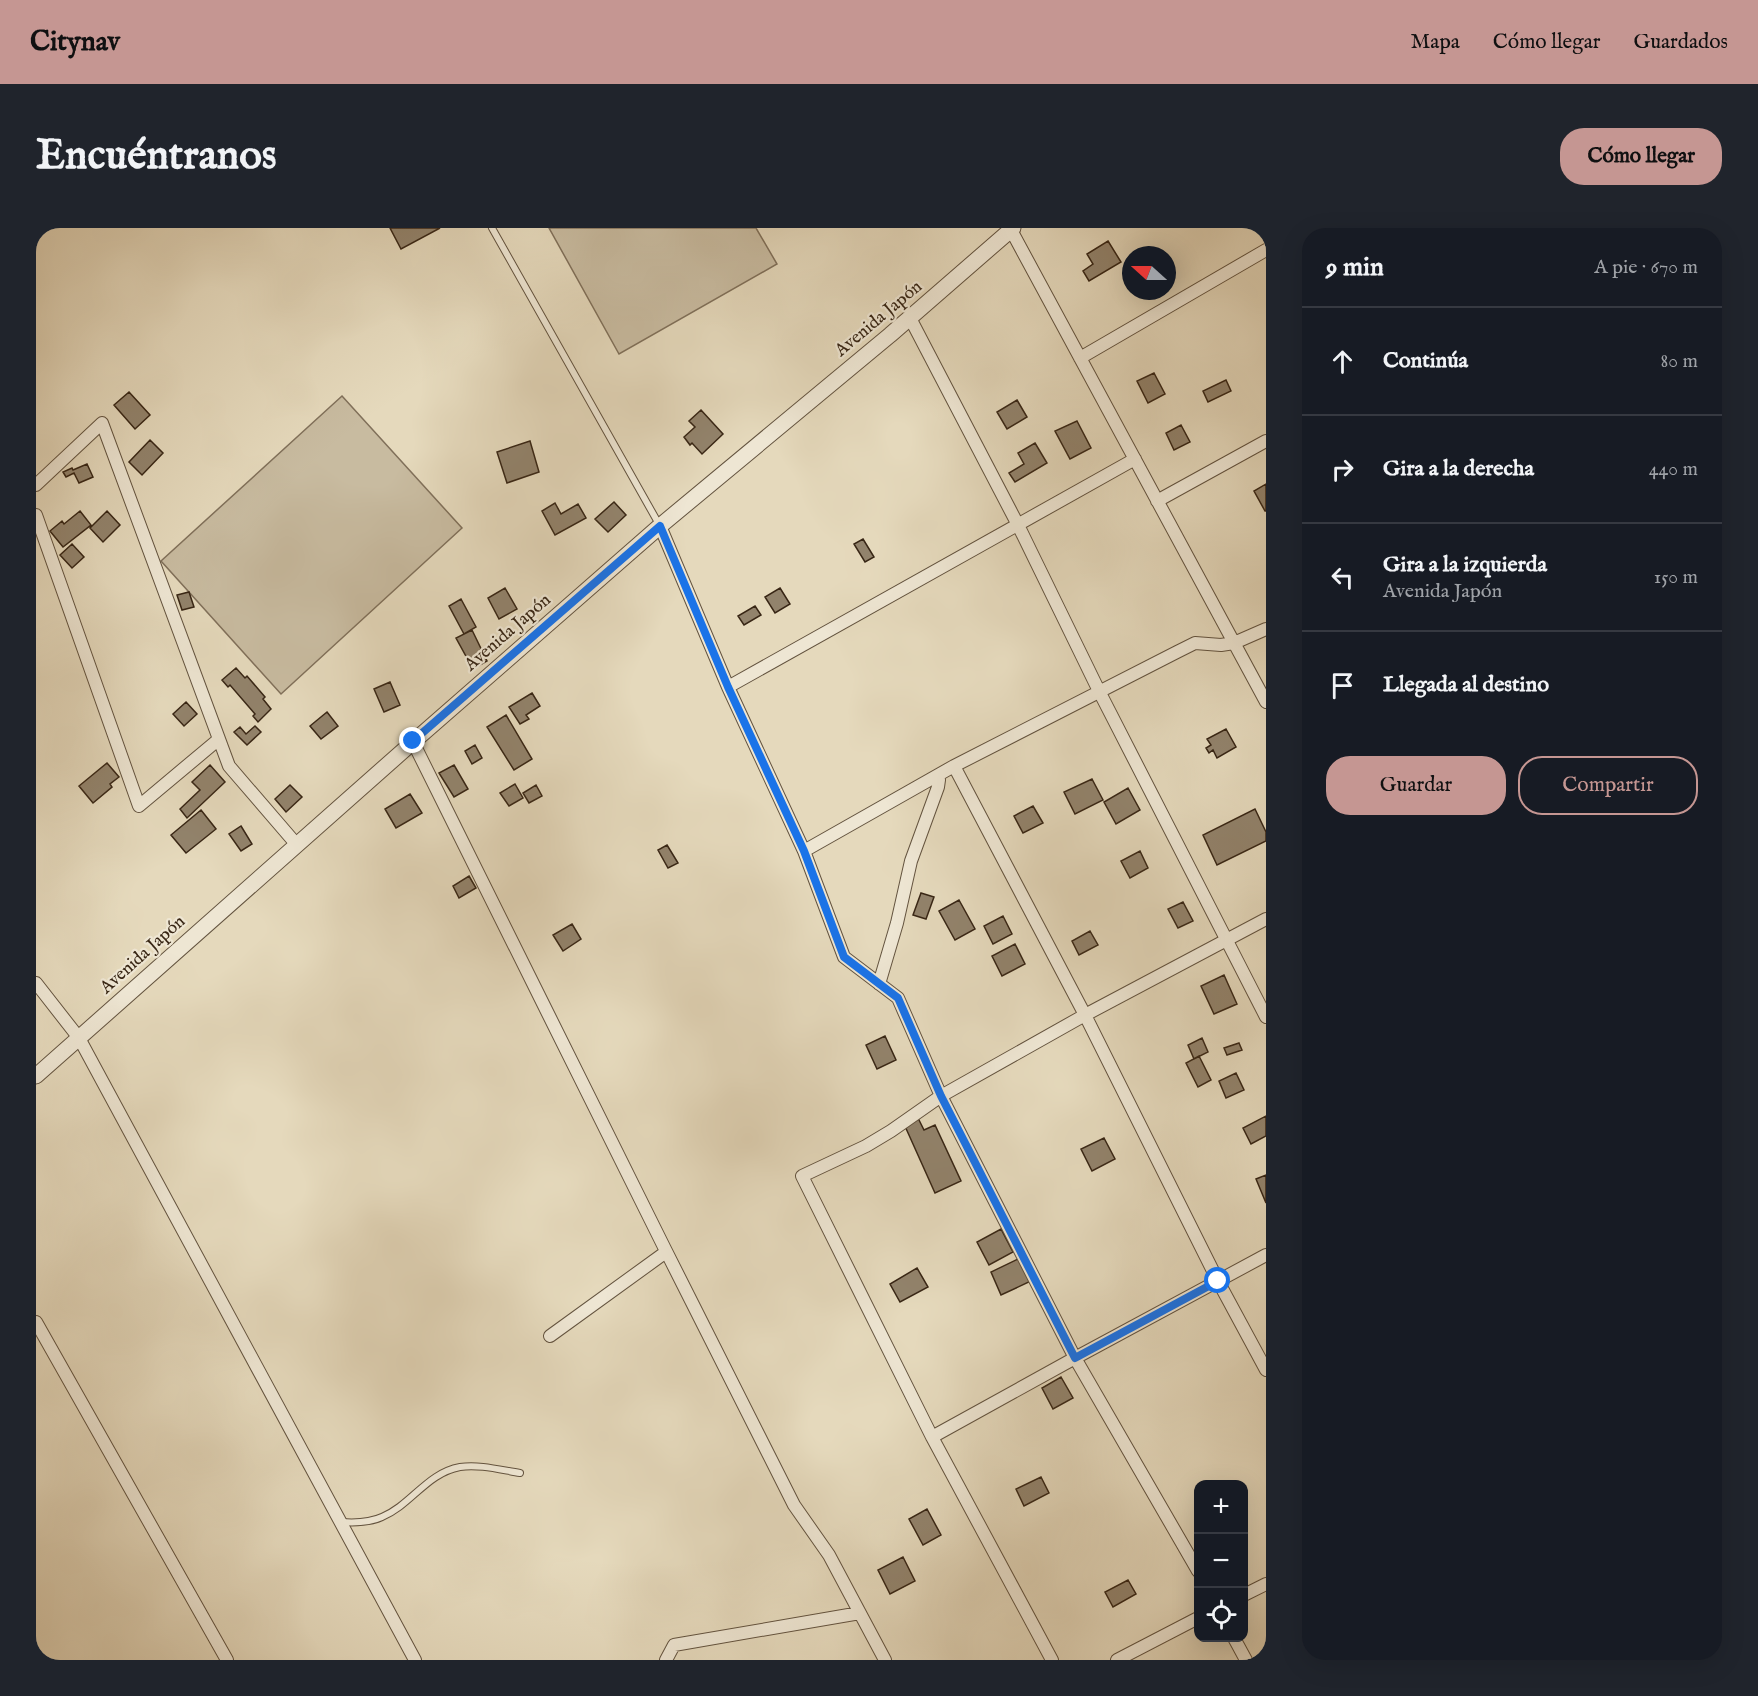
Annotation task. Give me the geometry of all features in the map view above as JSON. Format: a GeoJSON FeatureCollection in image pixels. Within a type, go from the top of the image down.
{"type":"FeatureCollection","features":[{"type":"Feature","properties":{"kind":"street","name":"Avenida Japón"},"geometry":{"type":"LineString","coordinates":[[36,1076],[413,741],[660,526],[910,318],[1012,229]]}},
{"type":"Feature","properties":{"kind":"street"},"geometry":{"type":"LineString","coordinates":[[1012,229],[1266,702]]}},
{"type":"Feature","properties":{"kind":"street"},"geometry":{"type":"LineString","coordinates":[[1080,358],[1266,250]]}},
{"type":"Feature","properties":{"kind":"street"},"geometry":{"type":"LineString","coordinates":[[910,318],[1018,525],[1099,691],[1266,1017]]}},
{"type":"Feature","properties":{"kind":"street"},"geometry":{"type":"LineString","coordinates":[[36,485],[102,423],[229,766],[297,845]]}},
{"type":"Feature","properties":{"kind":"street"},"geometry":{"type":"LineString","coordinates":[[1157,501],[1266,441]]}},
{"type":"Feature","properties":{"kind":"street"},"geometry":{"type":"LineString","coordinates":[[728,687],[1135,459]]}},
{"type":"Feature","properties":{"kind":"street"},"geometry":{"type":"LineString","coordinates":[[36,515],[139,806],[219,739]]}},
{"type":"Feature","properties":{"kind":"street"},"geometry":{"type":"LineString","coordinates":[[660,526],[728,687],[804,851],[844,957],[898,998],[941,1096],[1075,1358],[1194,1564]]}},
{"type":"Feature","properties":{"kind":"street"},"geometry":{"type":"LineString","coordinates":[[804,851],[954,766],[1195,643],[1234,644],[1266,629]]}},
{"type":"Feature","properties":{"kind":"street"},"geometry":{"type":"LineString","coordinates":[[413,741],[794,1505],[829,1555],[885,1660]]}},
{"type":"Feature","properties":{"kind":"street"},"geometry":{"type":"LineString","coordinates":[[954,766],[1085,1015],[1218,1281],[1266,1370]]}},
{"type":"Feature","properties":{"kind":"street"},"geometry":{"type":"LineString","coordinates":[[879,984],[897,923],[911,861],[938,787],[938,775]]}},
{"type":"Feature","properties":{"kind":"street"},"geometry":{"type":"LineString","coordinates":[[1052,1660],[932,1437],[802,1176],[866,1146],[941,1096],[1085,1015],[1266,919]]}},
{"type":"Feature","properties":{"kind":"street"},"geometry":{"type":"LineString","coordinates":[[36,983],[79,1038],[415,1660]]}},
{"type":"Feature","properties":{"kind":"street"},"geometry":{"type":"LineString","coordinates":[[550,1336],[666,1252]]}},
{"type":"Feature","properties":{"kind":"street"},"geometry":{"type":"LineString","coordinates":[[932,1437],[1266,1255]]}},
{"type":"Feature","properties":{"kind":"street"},"geometry":{"type":"LineString","coordinates":[[36,1322],[227,1660]]}},
{"type":"Feature","properties":{"kind":"street"},"geometry":{"type":"LineString","coordinates":[[1248,1593],[1266,1584]]}},
{"type":"Feature","properties":{"kind":"street"},"geometry":{"type":"LineString","coordinates":[[666,1660],[674,1644],[860,1612]]}},
{"type":"Feature","properties":{"kind":"street"},"geometry":{"type":"LineString","coordinates":[[1117,1660],[1194,1620]]}},
{"type":"Feature","properties":{"kind":"street"},"geometry":{"type":"LineString","coordinates":[[1236,1642],[1246,1660]]}},
{"type":"Feature","properties":{"kind":"lane"},"geometry":{"type":"LineString","coordinates":[[492,228],[660,526]]}},
{"type":"Feature","properties":{"kind":"lane"},"geometry":{"type":"LineString","coordinates":[[340,1522],[360,1523],[383,1517],[433,1478],[459,1467],[520,1473]]}},
{"type":"Feature","properties":{"kind":"shaded area"},"geometry":{"type":"Polygon","coordinates":[[[549,228],[756,228],[777,264],[619,354],[549,228]]]}},
{"type":"Feature","properties":{"kind":"shaded area"},"geometry":{"type":"Polygon","coordinates":[[[342,396],[462,528],[281,694],[161,561],[342,396]]]}},
{"type":"Feature","properties":{"kind":"building"},"geometry":{"type":"Polygon","coordinates":[[[390,228],[440,228],[401,249],[390,228]]]}},
{"type":"Feature","properties":{"kind":"building"},"geometry":{"type":"Polygon","coordinates":[[[1108,241],[1121,262],[1089,281],[1083,271],[1093,264],[1087,254],[1108,241]]]}},
{"type":"Feature","properties":{"kind":"building"},"geometry":{"type":"Polygon","coordinates":[[[1154,373],[1165,394],[1148,403],[1137,381],[1154,373]]]}},
{"type":"Feature","properties":{"kind":"building"},"geometry":{"type":"Polygon","coordinates":[[[1226,380],[1231,391],[1208,402],[1203,391],[1226,380]]]}},
{"type":"Feature","properties":{"kind":"building"},"geometry":{"type":"Polygon","coordinates":[[[129,392],[150,415],[135,429],[114,405],[129,392]]]}},
{"type":"Feature","properties":{"kind":"building"},"geometry":{"type":"Polygon","coordinates":[[[1017,400],[1027,417],[1007,429],[997,412],[1017,400]]]}},
{"type":"Feature","properties":{"kind":"building"},"geometry":{"type":"Polygon","coordinates":[[[701,410],[723,434],[702,454],[684,437],[695,427],[689,421],[701,410]]]}},
{"type":"Feature","properties":{"kind":"building"},"geometry":{"type":"Polygon","coordinates":[[[1077,421],[1091,448],[1070,459],[1055,431],[1077,421]]]}},
{"type":"Feature","properties":{"kind":"building"},"geometry":{"type":"Polygon","coordinates":[[[1181,425],[1190,442],[1174,450],[1166,433],[1181,425]]]}},
{"type":"Feature","properties":{"kind":"building"},"geometry":{"type":"Polygon","coordinates":[[[150,440],[163,453],[142,475],[129,462],[150,440]]]}},
{"type":"Feature","properties":{"kind":"building"},"geometry":{"type":"Polygon","coordinates":[[[530,441],[539,472],[507,483],[497,452],[530,441]]]}},
{"type":"Feature","properties":{"kind":"building"},"geometry":{"type":"Polygon","coordinates":[[[1035,443],[1047,463],[1015,482],[1009,473],[1024,464],[1018,453],[1035,443]]]}},
{"type":"Feature","properties":{"kind":"building"},"geometry":{"type":"Polygon","coordinates":[[[87,464],[93,477],[79,483],[74,473],[66,477],[63,472],[72,468],[73,470],[87,464]]]}},
{"type":"Feature","properties":{"kind":"building"},"geometry":{"type":"Polygon","coordinates":[[[1266,484],[1266,511],[1265,511],[1254,491],[1266,484]]]}},
{"type":"Feature","properties":{"kind":"building"},"geometry":{"type":"Polygon","coordinates":[[[614,502],[626,515],[608,532],[595,519],[614,502]]]}},
{"type":"Feature","properties":{"kind":"building"},"geometry":{"type":"Polygon","coordinates":[[[555,503],[561,514],[578,504],[586,518],[555,535],[542,511],[555,503]]]}},
{"type":"Feature","properties":{"kind":"building"},"geometry":{"type":"Polygon","coordinates":[[[80,511],[91,525],[63,547],[50,531],[62,521],[64,524],[80,511]]]}},
{"type":"Feature","properties":{"kind":"building"},"geometry":{"type":"Polygon","coordinates":[[[107,511],[120,525],[103,542],[90,528],[107,511]]]}},
{"type":"Feature","properties":{"kind":"building"},"geometry":{"type":"Polygon","coordinates":[[[863,539],[874,557],[865,562],[854,544],[863,539]]]}},
{"type":"Feature","properties":{"kind":"building"},"geometry":{"type":"Polygon","coordinates":[[[72,544],[84,557],[72,568],[60,555],[72,544]]]}},
{"type":"Feature","properties":{"kind":"building"},"geometry":{"type":"Polygon","coordinates":[[[505,588],[517,609],[499,619],[488,598],[505,588]]]}},
{"type":"Feature","properties":{"kind":"building"},"geometry":{"type":"Polygon","coordinates":[[[780,588],[790,604],[775,613],[765,597],[780,588]]]}},
{"type":"Feature","properties":{"kind":"building"},"geometry":{"type":"Polygon","coordinates":[[[189,592],[194,607],[182,610],[177,595],[189,592]]]}},
{"type":"Feature","properties":{"kind":"building"},"geometry":{"type":"Polygon","coordinates":[[[461,599],[476,627],[464,634],[449,606],[461,599]]]}},
{"type":"Feature","properties":{"kind":"building"},"geometry":{"type":"Polygon","coordinates":[[[755,606],[761,615],[744,625],[738,616],[755,606]]]}},
{"type":"Feature","properties":{"kind":"building"},"geometry":{"type":"Polygon","coordinates":[[[472,630],[487,661],[473,669],[456,638],[472,630]]]}},
{"type":"Feature","properties":{"kind":"building"},"geometry":{"type":"Polygon","coordinates":[[[236,668],[245,678],[247,676],[265,697],[263,699],[271,709],[258,722],[253,716],[255,714],[230,685],[228,687],[222,680],[236,668]]]}},
{"type":"Feature","properties":{"kind":"building"},"geometry":{"type":"Polygon","coordinates":[[[390,682],[400,705],[384,712],[374,689],[390,682]]]}},
{"type":"Feature","properties":{"kind":"building"},"geometry":{"type":"Polygon","coordinates":[[[532,693],[540,706],[526,715],[529,719],[520,724],[509,707],[532,693]]]}},
{"type":"Feature","properties":{"kind":"building"},"geometry":{"type":"Polygon","coordinates":[[[186,702],[197,714],[184,726],[173,714],[186,702]]]}},
{"type":"Feature","properties":{"kind":"building"},"geometry":{"type":"Polygon","coordinates":[[[327,712],[338,726],[321,739],[310,726],[327,712]]]}},
{"type":"Feature","properties":{"kind":"building"},"geometry":{"type":"Polygon","coordinates":[[[506,715],[532,759],[514,770],[487,727],[506,715]]]}},
{"type":"Feature","properties":{"kind":"building"},"geometry":{"type":"Polygon","coordinates":[[[255,726],[261,732],[247,745],[234,732],[240,727],[246,734],[255,726]]]}},
{"type":"Feature","properties":{"kind":"building"},"geometry":{"type":"Polygon","coordinates":[[[1226,729],[1236,747],[1217,758],[1213,750],[1209,753],[1206,748],[1211,745],[1207,739],[1226,729]]]}},
{"type":"Feature","properties":{"kind":"building"},"geometry":{"type":"Polygon","coordinates":[[[475,745],[482,758],[472,764],[465,751],[475,745]]]}},
{"type":"Feature","properties":{"kind":"building"},"geometry":{"type":"Polygon","coordinates":[[[107,763],[119,777],[110,784],[112,787],[93,803],[79,786],[107,763]]]}},
{"type":"Feature","properties":{"kind":"building"},"geometry":{"type":"Polygon","coordinates":[[[210,765],[225,782],[187,818],[180,809],[200,790],[192,782],[210,765]]]}},
{"type":"Feature","properties":{"kind":"building"},"geometry":{"type":"Polygon","coordinates":[[[454,765],[468,789],[454,797],[439,773],[454,765]]]}},
{"type":"Feature","properties":{"kind":"building"},"geometry":{"type":"Polygon","coordinates":[[[1092,779],[1103,800],[1075,814],[1064,792],[1092,779]]]}},
{"type":"Feature","properties":{"kind":"building"},"geometry":{"type":"Polygon","coordinates":[[[515,784],[523,798],[509,806],[500,793],[515,784]]]}},
{"type":"Feature","properties":{"kind":"building"},"geometry":{"type":"Polygon","coordinates":[[[290,785],[302,797],[286,812],[275,799],[290,785]]]}},
{"type":"Feature","properties":{"kind":"building"},"geometry":{"type":"Polygon","coordinates":[[[536,785],[542,796],[529,803],[523,793],[536,785]]]}},
{"type":"Feature","properties":{"kind":"building"},"geometry":{"type":"Polygon","coordinates":[[[1128,788],[1140,810],[1116,824],[1104,802],[1128,788]]]}},
{"type":"Feature","properties":{"kind":"building"},"geometry":{"type":"Polygon","coordinates":[[[410,794],[422,813],[396,828],[385,809],[410,794]]]}},
{"type":"Feature","properties":{"kind":"building"},"geometry":{"type":"Polygon","coordinates":[[[1033,806],[1043,823],[1023,833],[1014,816],[1033,806]]]}},
{"type":"Feature","properties":{"kind":"building"},"geometry":{"type":"Polygon","coordinates":[[[1255,809],[1266,832],[1266,841],[1217,865],[1203,835],[1255,809]]]}},
{"type":"Feature","properties":{"kind":"building"},"geometry":{"type":"Polygon","coordinates":[[[201,810],[216,829],[186,853],[171,835],[201,810]]]}},
{"type":"Feature","properties":{"kind":"building"},"geometry":{"type":"Polygon","coordinates":[[[241,826],[252,844],[241,851],[229,834],[241,826]]]}},
{"type":"Feature","properties":{"kind":"building"},"geometry":{"type":"Polygon","coordinates":[[[667,845],[678,863],[668,868],[658,850],[667,845]]]}},
{"type":"Feature","properties":{"kind":"building"},"geometry":{"type":"Polygon","coordinates":[[[1140,851],[1148,868],[1130,878],[1121,861],[1140,851]]]}},
{"type":"Feature","properties":{"kind":"building"},"geometry":{"type":"Polygon","coordinates":[[[469,876],[476,888],[459,898],[453,886],[469,876]]]}},
{"type":"Feature","properties":{"kind":"building"},"geometry":{"type":"Polygon","coordinates":[[[921,893],[934,897],[926,919],[913,915],[921,893]]]}},
{"type":"Feature","properties":{"kind":"building"},"geometry":{"type":"Polygon","coordinates":[[[959,900],[975,929],[955,940],[939,911],[959,900]]]}},
{"type":"Feature","properties":{"kind":"building"},"geometry":{"type":"Polygon","coordinates":[[[1183,902],[1193,921],[1178,928],[1168,909],[1183,902]]]}},
{"type":"Feature","properties":{"kind":"building"},"geometry":{"type":"Polygon","coordinates":[[[1003,916],[1012,934],[993,944],[984,926],[1003,916]]]}},
{"type":"Feature","properties":{"kind":"building"},"geometry":{"type":"Polygon","coordinates":[[[572,924],[581,939],[563,951],[553,935],[572,924]]]}},
{"type":"Feature","properties":{"kind":"building"},"geometry":{"type":"Polygon","coordinates":[[[1090,931],[1098,945],[1079,955],[1072,941],[1090,931]]]}},
{"type":"Feature","properties":{"kind":"building"},"geometry":{"type":"Polygon","coordinates":[[[1015,944],[1025,964],[1002,976],[992,956],[1015,944]]]}},
{"type":"Feature","properties":{"kind":"building"},"geometry":{"type":"Polygon","coordinates":[[[1224,975],[1237,1004],[1214,1014],[1201,986],[1224,975]]]}},
{"type":"Feature","properties":{"kind":"building"},"geometry":{"type":"Polygon","coordinates":[[[885,1036],[896,1060],[877,1069],[866,1045],[885,1036]]]}},
{"type":"Feature","properties":{"kind":"building"},"geometry":{"type":"Polygon","coordinates":[[[1202,1038],[1208,1052],[1194,1059],[1188,1045],[1202,1038]]]}},
{"type":"Feature","properties":{"kind":"building"},"geometry":{"type":"Polygon","coordinates":[[[1239,1043],[1242,1050],[1227,1055],[1224,1048],[1239,1043]]]}},
{"type":"Feature","properties":{"kind":"building"},"geometry":{"type":"Polygon","coordinates":[[[1199,1056],[1211,1080],[1198,1087],[1186,1063],[1199,1056]]]}},
{"type":"Feature","properties":{"kind":"building"},"geometry":{"type":"Polygon","coordinates":[[[1236,1073],[1244,1090],[1226,1098],[1219,1081],[1236,1073]]]}},
{"type":"Feature","properties":{"kind":"building"},"geometry":{"type":"Polygon","coordinates":[[[1266,1116],[1266,1136],[1251,1144],[1243,1128],[1266,1116]]]}},
{"type":"Feature","properties":{"kind":"building"},"geometry":{"type":"Polygon","coordinates":[[[918,1118],[924,1130],[935,1125],[961,1181],[935,1193],[904,1124],[918,1118]]]}},
{"type":"Feature","properties":{"kind":"building"},"geometry":{"type":"Polygon","coordinates":[[[1104,1138],[1115,1159],[1092,1171],[1081,1149],[1104,1138]]]}},
{"type":"Feature","properties":{"kind":"building"},"geometry":{"type":"Polygon","coordinates":[[[1266,1175],[1266,1203],[1256,1179],[1266,1175]]]}},
{"type":"Feature","properties":{"kind":"building"},"geometry":{"type":"Polygon","coordinates":[[[1001,1229],[1013,1252],[989,1265],[977,1242],[1001,1229]]]}},
{"type":"Feature","properties":{"kind":"building"},"geometry":{"type":"Polygon","coordinates":[[[1020,1258],[1031,1281],[1001,1295],[991,1272],[1020,1258]]]}},
{"type":"Feature","properties":{"kind":"building"},"geometry":{"type":"Polygon","coordinates":[[[917,1268],[928,1287],[900,1302],[890,1284],[917,1268]]]}},
{"type":"Feature","properties":{"kind":"building"},"geometry":{"type":"Polygon","coordinates":[[[1061,1377],[1073,1398],[1053,1409],[1042,1388],[1061,1377]]]}},
{"type":"Feature","properties":{"kind":"building"},"geometry":{"type":"Polygon","coordinates":[[[1041,1477],[1049,1493],[1024,1506],[1016,1489],[1041,1477]]]}},
{"type":"Feature","properties":{"kind":"building"},"geometry":{"type":"Polygon","coordinates":[[[927,1509],[941,1535],[923,1545],[909,1519],[927,1509]]]}},
{"type":"Feature","properties":{"kind":"building"},"geometry":{"type":"Polygon","coordinates":[[[903,1557],[915,1581],[890,1594],[878,1570],[903,1557]]]}},
{"type":"Feature","properties":{"kind":"building"},"geometry":{"type":"Polygon","coordinates":[[[1128,1580],[1136,1594],[1113,1607],[1105,1592],[1128,1580]]]}},
{"type":"Feature","properties":{"kind":"route"},"geometry":{"type":"LineString","coordinates":[[413,741],[660,526],[728,687],[804,851],[844,957],[898,998],[941,1096],[1075,1358],[1218,1281]]}}]}
